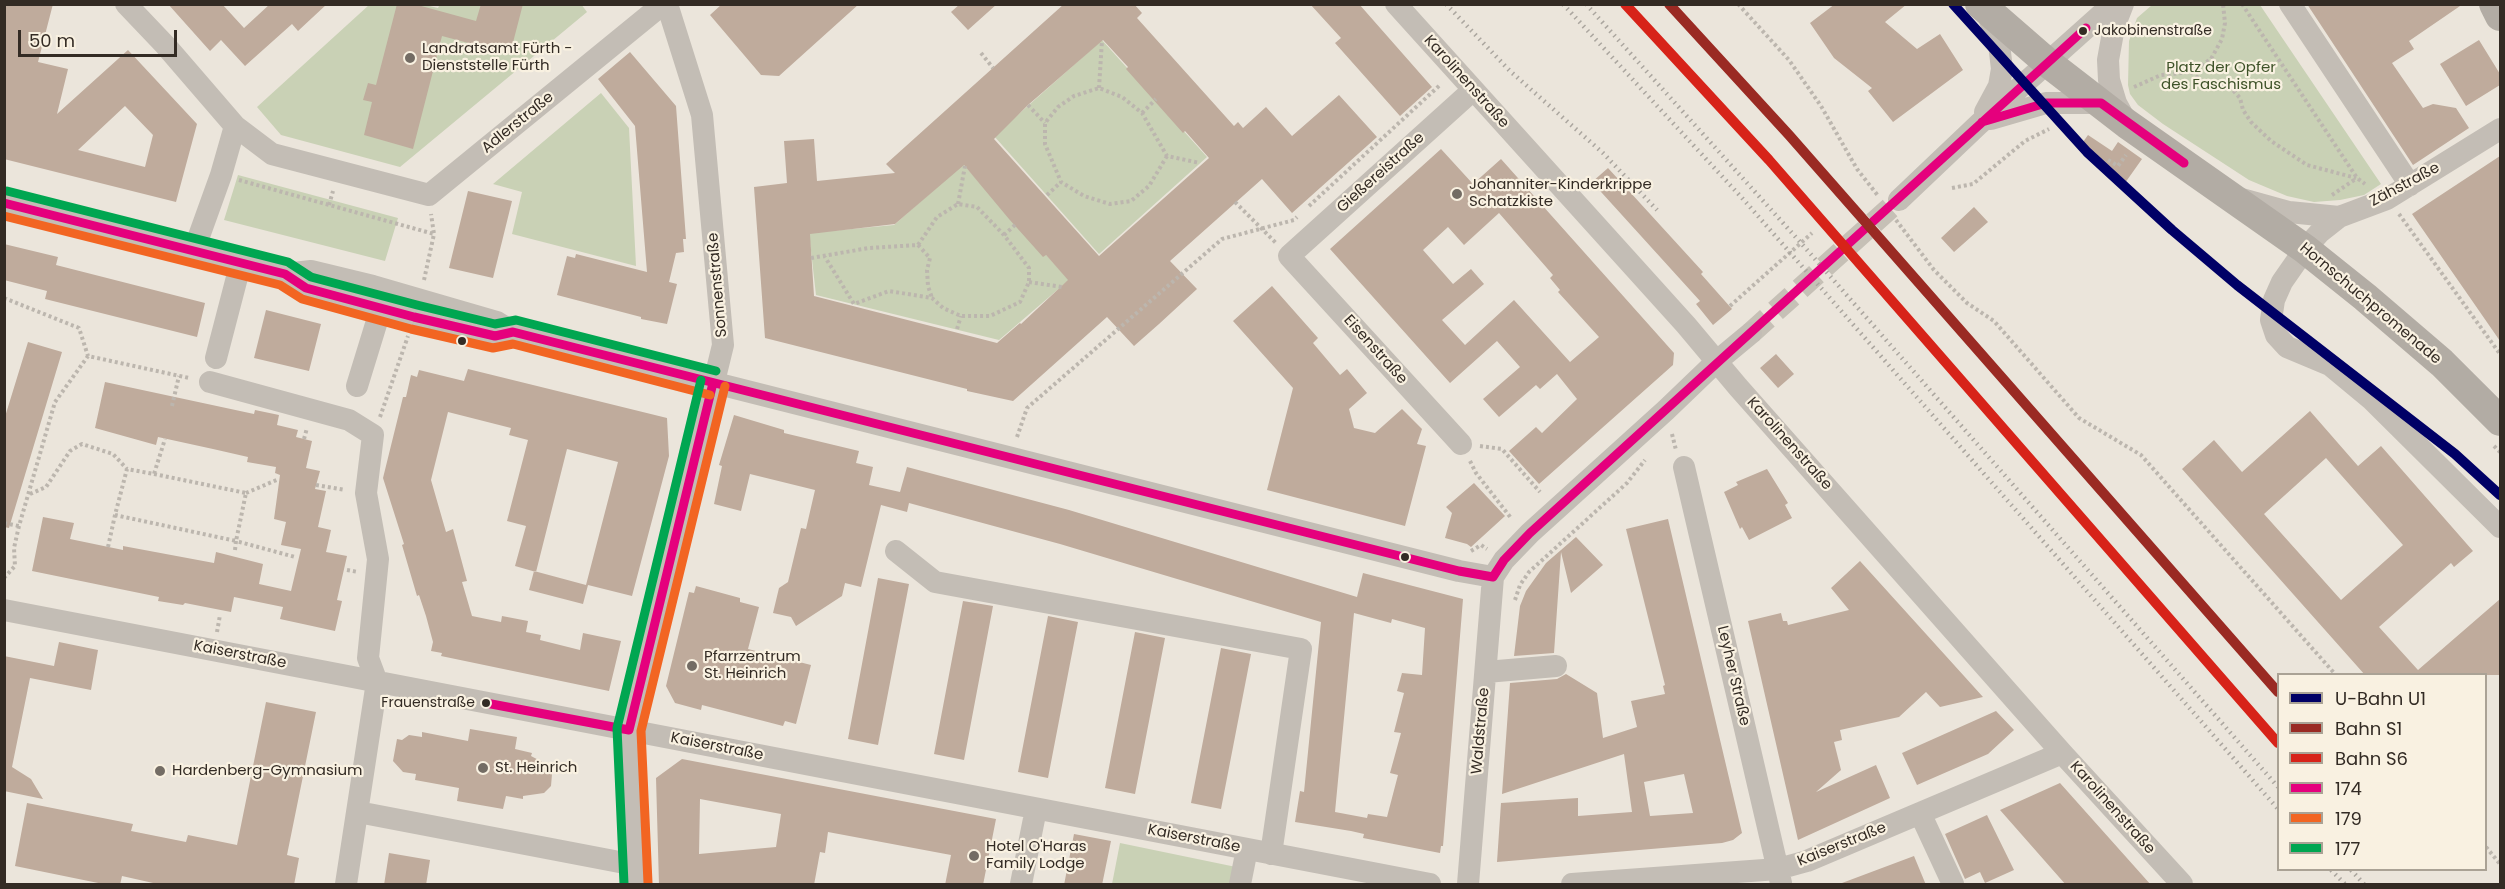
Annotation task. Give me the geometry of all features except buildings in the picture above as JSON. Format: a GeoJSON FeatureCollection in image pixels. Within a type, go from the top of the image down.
{"type":"FeatureCollection","features":[{"type":"Feature","properties":{"kind":"main road"},"geometry":{"type":"LineString","coordinates":[[2494,4],[2500,16]]}},
{"type":"Feature","properties":{"kind":"main road","name":"Hornschuchpromenade"},"geometry":{"type":"LineString","coordinates":[[1983,7],[2048,63],[2127,124],[2305,249],[2442,363],[2500,421]]}},
{"type":"Feature","properties":{"kind":"street"},"geometry":{"type":"LineString","coordinates":[[126,4],[166,46],[235,126],[272,154],[429,195]]}},
{"type":"Feature","properties":{"kind":"street","name":"Adlerstraße"},"geometry":{"type":"LineString","coordinates":[[429,195],[663,4]]}},
{"type":"Feature","properties":{"kind":"street","name":"Sonnenstraße"},"geometry":{"type":"LineString","coordinates":[[636,875],[629,730],[723,345],[702,115],[667,4]]}},
{"type":"Feature","properties":{"kind":"street","name":"Karolinenstraße"},"geometry":{"type":"LineString","coordinates":[[1396,4],[1686,325],[1716,362],[2062,753],[2182,885]]}},
{"type":"Feature","properties":{"kind":"street"},"geometry":{"type":"LineString","coordinates":[[1892,207],[1979,124],[2113,4]]}},
{"type":"Feature","properties":{"kind":"street"},"geometry":{"type":"LineString","coordinates":[[2123,4],[2114,27],[2108,60],[2109,80],[2116,103],[2127,124]]}},
{"type":"Feature","properties":{"kind":"street"},"geometry":{"type":"LineString","coordinates":[[2290,4],[2410,185]]}},
{"type":"Feature","properties":{"kind":"street"},"geometry":{"type":"LineString","coordinates":[[1979,124],[1999,86],[2002,69],[1999,44],[1983,7]]}},
{"type":"Feature","properties":{"kind":"street","name":"Gießereistraße"},"geometry":{"type":"LineString","coordinates":[[1289,256],[1473,90]]}},
{"type":"Feature","properties":{"kind":"street"},"geometry":{"type":"LineString","coordinates":[[1979,124],[2013,111],[2046,103],[2101,103]]}},
{"type":"Feature","properties":{"kind":"street"},"geometry":{"type":"LineString","coordinates":[[194,250],[221,175],[235,126]]}},
{"type":"Feature","properties":{"kind":"street","name":"Zähstraße"},"geometry":{"type":"LineString","coordinates":[[2232,196],[2289,212],[2339,217],[2387,199],[2500,129]]}},
{"type":"Feature","properties":{"kind":"street"},"geometry":{"type":"LineString","coordinates":[[4,203],[285,274],[306,288],[381,308],[495,336],[513,332]]}},
{"type":"Feature","properties":{"kind":"street"},"geometry":{"type":"LineString","coordinates":[[2339,217],[2320,232],[2305,249],[2282,282],[2274,300],[2271,320],[2276,335],[2287,347],[2330,365],[2371,399],[2500,527]]}},
{"type":"Feature","properties":{"kind":"street","name":"Eisenstraße"},"geometry":{"type":"LineString","coordinates":[[1289,256],[1461,444]]}},
{"type":"Feature","properties":{"kind":"street"},"geometry":{"type":"LineString","coordinates":[[216,358],[241,262]]}},
{"type":"Feature","properties":{"kind":"street"},"geometry":{"type":"LineString","coordinates":[[285,274],[311,271],[373,286],[497,322],[513,332],[1459,571],[1494,577],[1504,560],[1530,533],[1716,362],[1751,333]]}},
{"type":"Feature","properties":{"kind":"street"},"geometry":{"type":"LineString","coordinates":[[357,386],[381,308]]}},
{"type":"Feature","properties":{"kind":"street"},"geometry":{"type":"LineString","coordinates":[[210,382],[349,420],[373,435],[366,493],[378,559],[368,658],[377,682],[346,885]]}},
{"type":"Feature","properties":{"kind":"street","name":"Leyher Straße"},"geometry":{"type":"LineString","coordinates":[[1684,467],[1780,877]]}},
{"type":"Feature","properties":{"kind":"street"},"geometry":{"type":"LineString","coordinates":[[896,551],[935,582],[1301,649],[1271,854]]}},
{"type":"Feature","properties":{"kind":"street","name":"Waldstraße"},"geometry":{"type":"LineString","coordinates":[[1468,885],[1494,577]]}},
{"type":"Feature","properties":{"kind":"street","name":"Kaiserstraße"},"geometry":{"type":"LineString","coordinates":[[4,610],[1430,885]]}},
{"type":"Feature","properties":{"kind":"street"},"geometry":{"type":"LineString","coordinates":[[1486,672],[1556,666]]}},
{"type":"Feature","properties":{"kind":"street","name":"Kaiserstraße"},"geometry":{"type":"LineString","coordinates":[[1572,885],[1780,877],[1807,861],[2062,753]]}},
{"type":"Feature","properties":{"kind":"street"},"geometry":{"type":"LineString","coordinates":[[1021,885],[1036,808]]}},
{"type":"Feature","properties":{"kind":"street"},"geometry":{"type":"LineString","coordinates":[[358,812],[636,875]]}},
{"type":"Feature","properties":{"kind":"street"},"geometry":{"type":"LineString","coordinates":[[1920,813],[1953,885]]}},
{"type":"Feature","properties":{"kind":"street"},"geometry":{"type":"LineString","coordinates":[[1240,885],[1247,849]]}},
{"type":"Feature","properties":{"kind":"path"},"geometry":{"type":"LineString","coordinates":[[1738,4],[1789,60],[1821,106],[1857,169],[1892,207],[1934,270],[1967,303],[1994,321],[2079,418],[2141,455],[2333,673]]}},
{"type":"Feature","properties":{"kind":"path"},"geometry":{"type":"LineString","coordinates":[[2134,87],[2161,75],[2191,72],[2211,59],[2222,39],[2225,23],[2223,4]]}},
{"type":"Feature","properties":{"kind":"path"},"geometry":{"type":"LineString","coordinates":[[2242,4],[2357,178]]}},
{"type":"Feature","properties":{"kind":"path"},"geometry":{"type":"LineString","coordinates":[[1099,88],[1102,40]]}},
{"type":"Feature","properties":{"kind":"path"},"geometry":{"type":"LineString","coordinates":[[981,53],[993,68]]}},
{"type":"Feature","properties":{"kind":"path"},"geometry":{"type":"LineString","coordinates":[[1010,458],[1027,408],[1222,239],[1294,220],[1456,70]]}},
{"type":"Feature","properties":{"kind":"path"},"geometry":{"type":"LineString","coordinates":[[2191,72],[2204,83],[2232,89],[2240,98],[2243,110],[2251,122],[2271,141],[2307,165],[2357,178],[2387,199],[2500,354]]}},
{"type":"Feature","properties":{"kind":"path"},"geometry":{"type":"LineString","coordinates":[[1167,156],[1149,186],[1131,201],[1110,204],[1084,196],[1061,182],[1045,144],[1045,123],[1058,107],[1074,96],[1099,88],[1122,97],[1142,112],[1167,156],[1200,164]]}},
{"type":"Feature","properties":{"kind":"path"},"geometry":{"type":"LineString","coordinates":[[1142,112],[1156,99]]}},
{"type":"Feature","properties":{"kind":"path"},"geometry":{"type":"LineString","coordinates":[[1028,105],[1045,123]]}},
{"type":"Feature","properties":{"kind":"path"},"geometry":{"type":"LineString","coordinates":[[1952,188],[1973,184],[2025,141],[2049,129]]}},
{"type":"Feature","properties":{"kind":"path"},"geometry":{"type":"LineString","coordinates":[[2108,160],[2118,166],[2126,155]]}},
{"type":"Feature","properties":{"kind":"path"},"geometry":{"type":"LineString","coordinates":[[958,204],[965,166]]}},
{"type":"Feature","properties":{"kind":"path"},"geometry":{"type":"LineString","coordinates":[[221,175],[434,234]]}},
{"type":"Feature","properties":{"kind":"path"},"geometry":{"type":"LineString","coordinates":[[2323,201],[2357,178]]}},
{"type":"Feature","properties":{"kind":"path"},"geometry":{"type":"LineString","coordinates":[[1047,195],[1061,182]]}},
{"type":"Feature","properties":{"kind":"path"},"geometry":{"type":"LineString","coordinates":[[424,280],[434,234],[429,195]]}},
{"type":"Feature","properties":{"kind":"path"},"geometry":{"type":"LineString","coordinates":[[1236,202],[1289,256]]}},
{"type":"Feature","properties":{"kind":"path"},"geometry":{"type":"LineString","coordinates":[[958,204],[977,207],[1004,235],[1029,268],[1029,282],[1020,302],[990,316],[961,316],[943,308],[932,298],[928,286],[927,270],[930,258],[918,245],[937,217],[958,204]]}},
{"type":"Feature","properties":{"kind":"path"},"geometry":{"type":"LineString","coordinates":[[1004,235],[1016,224]]}},
{"type":"Feature","properties":{"kind":"path"},"geometry":{"type":"LineString","coordinates":[[1730,306],[1812,233]]}},
{"type":"Feature","properties":{"kind":"path"},"geometry":{"type":"LineString","coordinates":[[812,258],[869,248],[918,245]]}},
{"type":"Feature","properties":{"kind":"path"},"geometry":{"type":"LineString","coordinates":[[825,257],[854,304],[889,291],[932,298]]}},
{"type":"Feature","properties":{"kind":"path"},"geometry":{"type":"LineString","coordinates":[[1029,282],[1062,287]]}},
{"type":"Feature","properties":{"kind":"path"},"geometry":{"type":"LineString","coordinates":[[4,298],[79,328],[88,356]]}},
{"type":"Feature","properties":{"kind":"path"},"geometry":{"type":"LineString","coordinates":[[957,330],[961,316]]}},
{"type":"Feature","properties":{"kind":"path"},"geometry":{"type":"LineString","coordinates":[[373,435],[409,332]]}},
{"type":"Feature","properties":{"kind":"path"},"geometry":{"type":"LineString","coordinates":[[88,356],[210,382]]}},
{"type":"Feature","properties":{"kind":"path"},"geometry":{"type":"LineString","coordinates":[[4,578],[15,566],[14,549],[19,526],[55,402],[88,356]]}},
{"type":"Feature","properties":{"kind":"path"},"geometry":{"type":"LineString","coordinates":[[172,406],[179,376]]}},
{"type":"Feature","properties":{"kind":"path"},"geometry":{"type":"LineString","coordinates":[[1665,439],[1672,432],[1666,410]]}},
{"type":"Feature","properties":{"kind":"path"},"geometry":{"type":"LineString","coordinates":[[154,474],[165,439]]}},
{"type":"Feature","properties":{"kind":"path"},"geometry":{"type":"LineString","coordinates":[[30,494],[46,487],[70,452],[82,444],[113,454],[127,469],[246,493],[279,479]]}},
{"type":"Feature","properties":{"kind":"path"},"geometry":{"type":"LineString","coordinates":[[1461,444],[1502,449],[1540,492]]}},
{"type":"Feature","properties":{"kind":"path"},"geometry":{"type":"LineString","coordinates":[[1461,444],[1476,473],[1511,518]]}},
{"type":"Feature","properties":{"kind":"path"},"geometry":{"type":"LineString","coordinates":[[1529,572],[1627,483],[1652,453]]}},
{"type":"Feature","properties":{"kind":"path"},"geometry":{"type":"LineString","coordinates":[[108,547],[127,469]]}},
{"type":"Feature","properties":{"kind":"path"},"geometry":{"type":"LineString","coordinates":[[316,485],[366,493]]}},
{"type":"Feature","properties":{"kind":"path"},"geometry":{"type":"LineString","coordinates":[[235,550],[246,493]]}},
{"type":"Feature","properties":{"kind":"path"},"geometry":{"type":"LineString","coordinates":[[116,515],[236,541],[295,557]]}},
{"type":"Feature","properties":{"kind":"path"},"geometry":{"type":"LineString","coordinates":[[4,523],[19,526]]}},
{"type":"Feature","properties":{"kind":"path"},"geometry":{"type":"LineString","coordinates":[[2487,848],[2500,864]]}},
{"type":"Feature","properties":{"kind":"green space"},"geometry":{"type":"Polygon","coordinates":[[[440,4],[581,4],[587,12],[400,167],[281,135],[257,107],[369,5],[425,5],[438,8],[440,4]]]}},
{"type":"Feature","properties":{"kind":"green space","name":"Platz der Opfer des Faschismus"},"geometry":{"type":"Polygon","coordinates":[[[2152,5],[2260,5],[2381,184],[2364,195],[2340,200],[2314,202],[2287,196],[2249,180],[2138,105],[2130,94],[2128,85],[2129,41],[2137,18],[2152,5]]]}},
{"type":"Feature","properties":{"kind":"green space"},"geometry":{"type":"Polygon","coordinates":[[[1102,40],[1207,157],[1099,254],[994,136],[1102,40]]]}},
{"type":"Feature","properties":{"kind":"green space"},"geometry":{"type":"Polygon","coordinates":[[[601,93],[629,128],[636,266],[512,234],[522,192],[493,184],[601,93]]]}},
{"type":"Feature","properties":{"kind":"green space"},"geometry":{"type":"Polygon","coordinates":[[[963,164],[1069,280],[999,340],[816,295],[809,233],[894,225],[963,164]]]}},
{"type":"Feature","properties":{"kind":"green space"},"geometry":{"type":"Polygon","coordinates":[[[238,175],[398,218],[385,261],[224,220],[238,175]]]}},
{"type":"Feature","properties":{"kind":"green space"},"geometry":{"type":"Polygon","coordinates":[[[1120,843],[1236,867],[1232,884],[1112,884],[1120,843]]]}},
{"type":"Feature","properties":{"kind":"tunnel"},"geometry":{"type":"LineString","coordinates":[[1751,333],[1899,200]]}},
{"type":"Feature","properties":{"kind":"railway"},"geometry":{"type":"LineString","coordinates":[[1446,4],[1510,71],[1603,153],[1657,210]]}},
{"type":"Feature","properties":{"kind":"railway"},"geometry":{"type":"LineString","coordinates":[[1563,4],[1743,199],[2277,808]]}},
{"type":"Feature","properties":{"kind":"railway"},"geometry":{"type":"LineString","coordinates":[[1586,4],[1801,243],[2277,786]]}},
{"type":"Feature","properties":{"kind":"railway"},"geometry":{"type":"LineString","coordinates":[[2332,871],[2345,884]]}},
{"type":"Feature","properties":{"kind":"railway"},"geometry":{"type":"LineString","coordinates":[[2352,871],[2364,884]]}},
{"type":"Feature","properties":{"kind":"metro line","name":"U1"},"geometry":{"type":"LineString","coordinates":[[1953,4],[2087,152],[2172,230],[2237,285],[2455,454],[2500,495]]}},
{"type":"Feature","properties":{"kind":"rail line","name":"S6"},"geometry":{"type":"LineString","coordinates":[[1625,4],[1769,160],[2277,742]]}},
{"type":"Feature","properties":{"kind":"rail line","name":"S1"},"geometry":{"type":"LineString","coordinates":[[1669,4],[1789,135],[2277,691]]}},
{"type":"Feature","properties":{"kind":"transit line","name":"174"},"geometry":{"type":"LineString","coordinates":[[1493,577],[1504,560],[1530,533],[2086,28]]}},
{"type":"Feature","properties":{"kind":"transit line","name":"174"},"geometry":{"type":"LineString","coordinates":[[1982,122],[2046,103],[2101,103]]}},
{"type":"Feature","properties":{"kind":"transit line","name":"174"},"geometry":{"type":"LineString","coordinates":[[2101,103],[2184,163]]}},
{"type":"Feature","properties":{"kind":"transit line","name":"177"},"geometry":{"type":"LineString","coordinates":[[7,191],[288,262],[311,277],[417,305],[495,324],[516,320],[716,371]]}},
{"type":"Feature","properties":{"kind":"transit line","name":"174"},"geometry":{"type":"LineString","coordinates":[[4,203],[285,274],[306,288],[414,317],[495,336],[513,332],[1459,571],[1493,577]]}},
{"type":"Feature","properties":{"kind":"transit line","name":"179"},"geometry":{"type":"LineString","coordinates":[[4,216],[280,285],[302,299],[411,329],[493,348],[513,344],[710,395]]}},
{"type":"Feature","properties":{"kind":"transit line","name":"177"},"geometry":{"type":"LineString","coordinates":[[624,884],[617,728],[701,380]]}},
{"type":"Feature","properties":{"kind":"transit line","name":"174"},"geometry":{"type":"LineString","coordinates":[[629,730],[713,383]]}},
{"type":"Feature","properties":{"kind":"transit line","name":"179"},"geometry":{"type":"LineString","coordinates":[[648,883],[641,731],[725,386]]}},
{"type":"Feature","properties":{"kind":"transit line","name":"174"},"geometry":{"type":"LineString","coordinates":[[486,703],[629,730]]}},
{"type":"Feature","properties":{"kind":"place","name":"Jakobinenstraße"},"geometry":{"type":"Point","coordinates":[2083,31]}},
{"type":"Feature","properties":{"kind":"place","name":"Landratsamt Fürth - Dienststelle Fürth"},"geometry":{"type":"Point","coordinates":[410,58]}},
{"type":"Feature","properties":{"kind":"place","name":"Johanniter-Kinderkrippe Schatzkiste"},"geometry":{"type":"Point","coordinates":[1457,194]}},
{"type":"Feature","properties":{"kind":"place","name":"Pfarrzentrum St. Heinrich"},"geometry":{"type":"Point","coordinates":[692,666]}},
{"type":"Feature","properties":{"kind":"place","name":"Frauenstraße"},"geometry":{"type":"Point","coordinates":[486,703]}},
{"type":"Feature","properties":{"kind":"place","name":"St. Heinrich"},"geometry":{"type":"Point","coordinates":[483,768]}},
{"type":"Feature","properties":{"kind":"place","name":"Hardenberg-Gymnasium"},"geometry":{"type":"Point","coordinates":[160,771]}},
{"type":"Feature","properties":{"kind":"place","name":"Hotel O'Haras Family Lodge"},"geometry":{"type":"Point","coordinates":[974,856]}}]}
